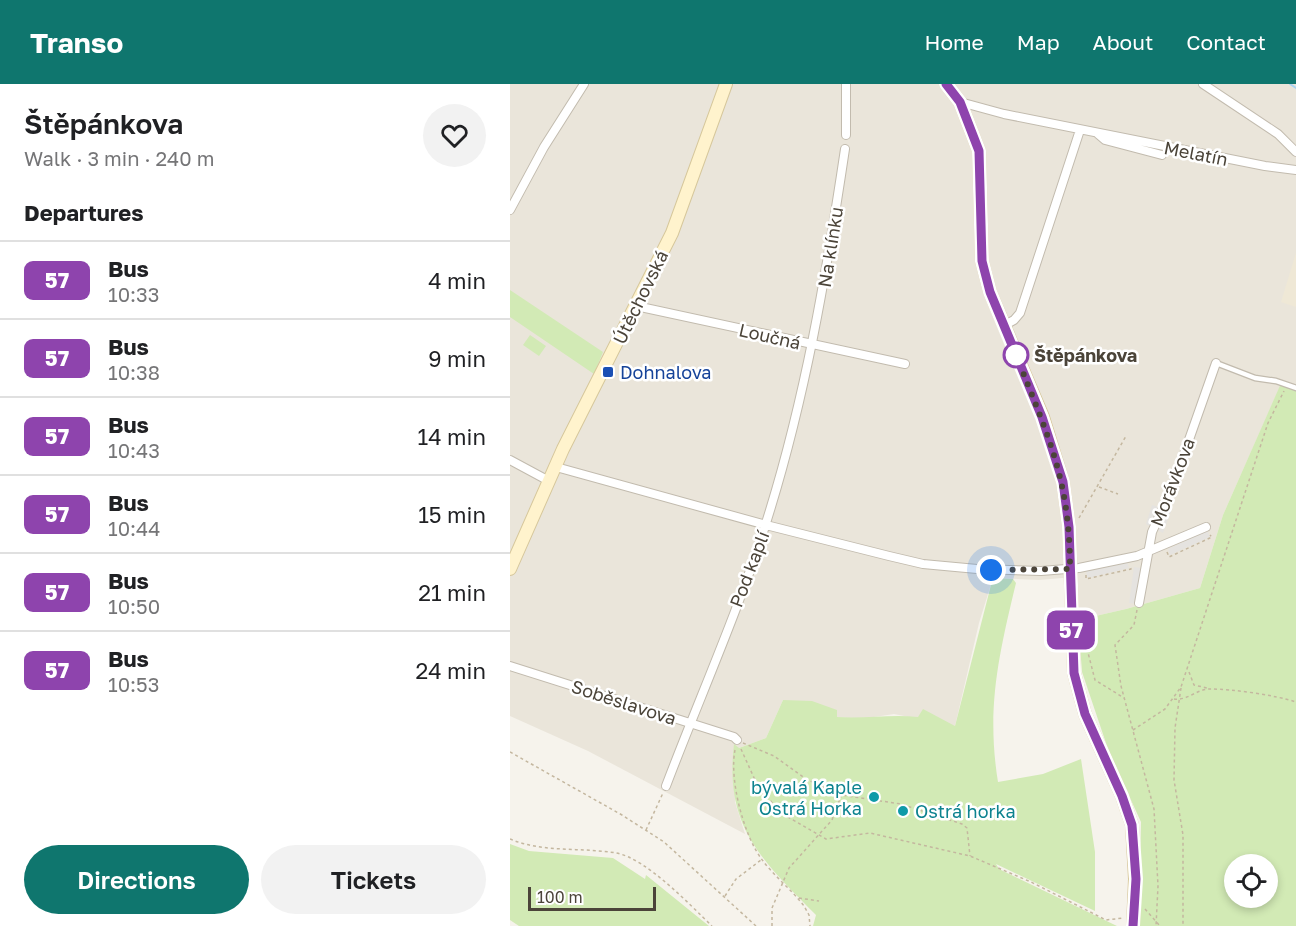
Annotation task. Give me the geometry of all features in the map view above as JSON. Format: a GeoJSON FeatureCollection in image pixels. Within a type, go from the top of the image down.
{"type":"FeatureCollection","features":[{"type":"Feature","properties":{"kind":"street"},"geometry":{"type":"LineString","coordinates":[[510,210],[544,147],[584,84]]}},
{"type":"Feature","properties":{"kind":"street","name":"Útěchovská"},"geometry":{"type":"LineString","coordinates":[[510,569],[549,481],[672,232],[726,84]]}},
{"type":"Feature","properties":{"kind":"street"},"geometry":{"type":"LineString","coordinates":[[846,84],[846,135]]}},
{"type":"Feature","properties":{"kind":"street"},"geometry":{"type":"LineString","coordinates":[[946,84],[960,102],[979,151],[982,261],[1003,326],[1058,461],[1068,510],[1071,642],[1077,689],[1085,714],[1129,812],[1134,842],[1134,920]]}},
{"type":"Feature","properties":{"kind":"street"},"geometry":{"type":"LineString","coordinates":[[1203,84],[1278,134],[1296,153]]}},
{"type":"Feature","properties":{"kind":"street","name":"Melatín"},"geometry":{"type":"LineString","coordinates":[[960,102],[1080,130],[1296,170]]}},
{"type":"Feature","properties":{"kind":"street"},"geometry":{"type":"LineString","coordinates":[[1003,326],[1014,320],[1020,313],[1080,130]]}},
{"type":"Feature","properties":{"kind":"street","name":"Melatín"},"geometry":{"type":"LineString","coordinates":[[1097,132],[1105,140],[1162,155]]}},
{"type":"Feature","properties":{"kind":"street","name":"Na klínku"},"geometry":{"type":"LineString","coordinates":[[813,346],[845,149]]}},
{"type":"Feature","properties":{"kind":"street","name":"Loučná"},"geometry":{"type":"LineString","coordinates":[[636,306],[905,364]]}},
{"type":"Feature","properties":{"kind":"street","name":"Pod kaplí"},"geometry":{"type":"LineString","coordinates":[[666,786],[765,525],[813,346]]}},
{"type":"Feature","properties":{"kind":"street","name":"Morávkova"},"geometry":{"type":"LineString","coordinates":[[1139,603],[1147,552],[1216,363]]}},
{"type":"Feature","properties":{"kind":"street"},"geometry":{"type":"LineString","coordinates":[[510,460],[549,481]]}},
{"type":"Feature","properties":{"kind":"street"},"geometry":{"type":"LineString","coordinates":[[556,467],[765,525],[923,564],[1005,571],[1070,569],[1147,552],[1206,527]]}},
{"type":"Feature","properties":{"kind":"street","name":"Soběslavova"},"geometry":{"type":"LineString","coordinates":[[510,666],[734,737],[737,740]]}},
{"type":"Feature","properties":{"kind":"lane"},"geometry":{"type":"LineString","coordinates":[[1216,363],[1255,378],[1296,388]]}},
{"type":"Feature","properties":{"kind":"path"},"geometry":{"type":"LineString","coordinates":[[1133,730],[1153,719],[1173,699],[1181,687],[1268,423],[1287,384]]}},
{"type":"Feature","properties":{"kind":"path"},"geometry":{"type":"LineString","coordinates":[[1077,522],[1126,436]]}},
{"type":"Feature","properties":{"kind":"path"},"geometry":{"type":"LineString","coordinates":[[1098,487],[1118,494]]}},
{"type":"Feature","properties":{"kind":"path"},"geometry":{"type":"LineString","coordinates":[[1139,603],[1134,625],[1115,645],[1125,698],[1154,809],[1158,886],[1156,924]]}},
{"type":"Feature","properties":{"kind":"path"},"geometry":{"type":"LineString","coordinates":[[1083,635],[1095,680],[1125,698]]}},
{"type":"Feature","properties":{"kind":"path"},"geometry":{"type":"LineString","coordinates":[[1188,670],[1194,686],[1276,696],[1296,702]]}},
{"type":"Feature","properties":{"kind":"path"},"geometry":{"type":"LineString","coordinates":[[1181,687],[1181,700],[1175,728],[1174,780],[1183,835],[1183,926]]}},
{"type":"Feature","properties":{"kind":"path"},"geometry":{"type":"LineString","coordinates":[[1173,699],[1181,700],[1208,688]]}},
{"type":"Feature","properties":{"kind":"path"},"geometry":{"type":"LineString","coordinates":[[737,740],[774,756],[806,780],[841,795],[901,804],[956,821],[967,828],[970,856]]}},
{"type":"Feature","properties":{"kind":"path"},"geometry":{"type":"LineString","coordinates":[[737,740],[755,780],[778,812],[818,835],[830,840],[840,835],[870,833],[925,844],[970,856],[1009,872],[1106,920],[1134,920],[1142,908],[1160,926]]}},
{"type":"Feature","properties":{"kind":"path"},"geometry":{"type":"LineString","coordinates":[[737,740],[734,755],[740,808],[761,860],[798,898],[809,915],[810,926]]}},
{"type":"Feature","properties":{"kind":"path"},"geometry":{"type":"LineString","coordinates":[[510,752],[664,842],[756,926]]}},
{"type":"Feature","properties":{"kind":"path"},"geometry":{"type":"LineString","coordinates":[[646,830],[666,786]]}},
{"type":"Feature","properties":{"kind":"path"},"geometry":{"type":"LineString","coordinates":[[772,926],[772,908],[792,862],[832,820],[841,795]]}},
{"type":"Feature","properties":{"kind":"path"},"geometry":{"type":"LineString","coordinates":[[510,839],[542,848],[618,853],[659,879],[712,926]]}},
{"type":"Feature","properties":{"kind":"path"},"geometry":{"type":"LineString","coordinates":[[725,897],[736,879],[761,860]]}},
{"type":"Feature","properties":{"kind":"path"},"geometry":{"type":"LineString","coordinates":[[798,898],[819,901]]}},
{"type":"Feature","properties":{"kind":"shaded area"},"geometry":{"type":"Polygon","coordinates":[[[510,84],[1296,84],[1296,386],[1282,382],[1223,515],[1200,588],[1078,620],[1074,577],[1039,580],[995,578],[992,581],[979,623],[955,726],[894,714],[861,719],[837,717],[783,700],[766,738],[739,748],[735,802],[745,834],[588,751],[510,716],[510,84]]]}},
{"type":"Feature","properties":{"kind":"shaded area"},"geometry":{"type":"Polygon","coordinates":[[[1296,253],[1296,307],[1281,302],[1296,253]]]}},
{"type":"Feature","properties":{"kind":"shaded area"},"geometry":{"type":"Polygon","coordinates":[[[1152,505],[1171,511],[1163,533],[1146,524],[1152,505]]]}},
{"type":"Feature","properties":{"kind":"shaded area"},"geometry":{"type":"Polygon","coordinates":[[[1207,531],[1210,537],[1170,555],[1168,549],[1207,531]]]}},
{"type":"Feature","properties":{"kind":"shaded area"},"geometry":{"type":"Polygon","coordinates":[[[1127,562],[1129,568],[1088,578],[1086,571],[1127,562]]]}},
{"type":"Feature","properties":{"kind":"shaded area"},"geometry":{"type":"Polygon","coordinates":[[[1134,567],[1141,568],[1136,604],[1129,603],[1134,567]]]}},
{"type":"Feature","properties":{"kind":"green space"},"geometry":{"type":"Polygon","coordinates":[[[510,290],[603,352],[594,374],[510,317],[510,290]]]}},
{"type":"Feature","properties":{"kind":"green space"},"geometry":{"type":"Polygon","coordinates":[[[530,335],[546,346],[539,356],[523,345],[530,335]]]}},
{"type":"Feature","properties":{"kind":"green space"},"geometry":{"type":"Polygon","coordinates":[[[1282,381],[1296,386],[1296,926],[1139,926],[1141,822],[1109,752],[1082,672],[1078,620],[1200,588],[1223,515],[1282,381]]]}},
{"type":"Feature","properties":{"kind":"green space"},"geometry":{"type":"Polygon","coordinates":[[[995,578],[1013,579],[1016,583],[996,681],[993,730],[998,782],[1043,774],[1081,759],[1095,852],[1095,911],[996,864],[999,869],[1117,926],[813,926],[816,915],[764,859],[741,820],[732,773],[734,744],[739,748],[766,738],[783,700],[812,701],[837,710],[837,717],[918,717],[923,709],[955,726],[992,581],[995,578]]]}},
{"type":"Feature","properties":{"kind":"green space"},"geometry":{"type":"Polygon","coordinates":[[[510,844],[529,851],[613,858],[645,879],[646,875],[709,926],[519,926],[510,920],[510,844]]]}},
{"type":"Feature","properties":{"kind":"waterway"},"geometry":{"type":"LineString","coordinates":[[1290,84],[1296,88]]}},
{"type":"Feature","properties":{"kind":"bus line","name":"57"},"geometry":{"type":"LineString","coordinates":[[946,84],[960,102],[979,151],[982,261],[990,292],[1042,417],[1063,482],[1069,527],[1074,673],[1085,714],[1129,812],[1134,842],[1136,879],[1133,926]]}},
{"type":"Feature","properties":{"kind":"place","name":"Štěpánkova"},"geometry":{"type":"Point","coordinates":[1016,355]}},
{"type":"Feature","properties":{"kind":"place","name":"Dohnalova"},"geometry":{"type":"Point","coordinates":[608,372]}},
{"type":"Feature","properties":{"kind":"place","name":"bývalá Kaple Ostrá Horka"},"geometry":{"type":"Point","coordinates":[874,797]}},
{"type":"Feature","properties":{"kind":"place","name":"Ostrá horka"},"geometry":{"type":"Point","coordinates":[903,811]}},
{"type":"Feature","properties":{"kind":"route"},"geometry":{"type":"LineString","coordinates":[[991,570],[1070,569],[1069,518],[1060,470],[1042,417],[1016,355]]}}]}
